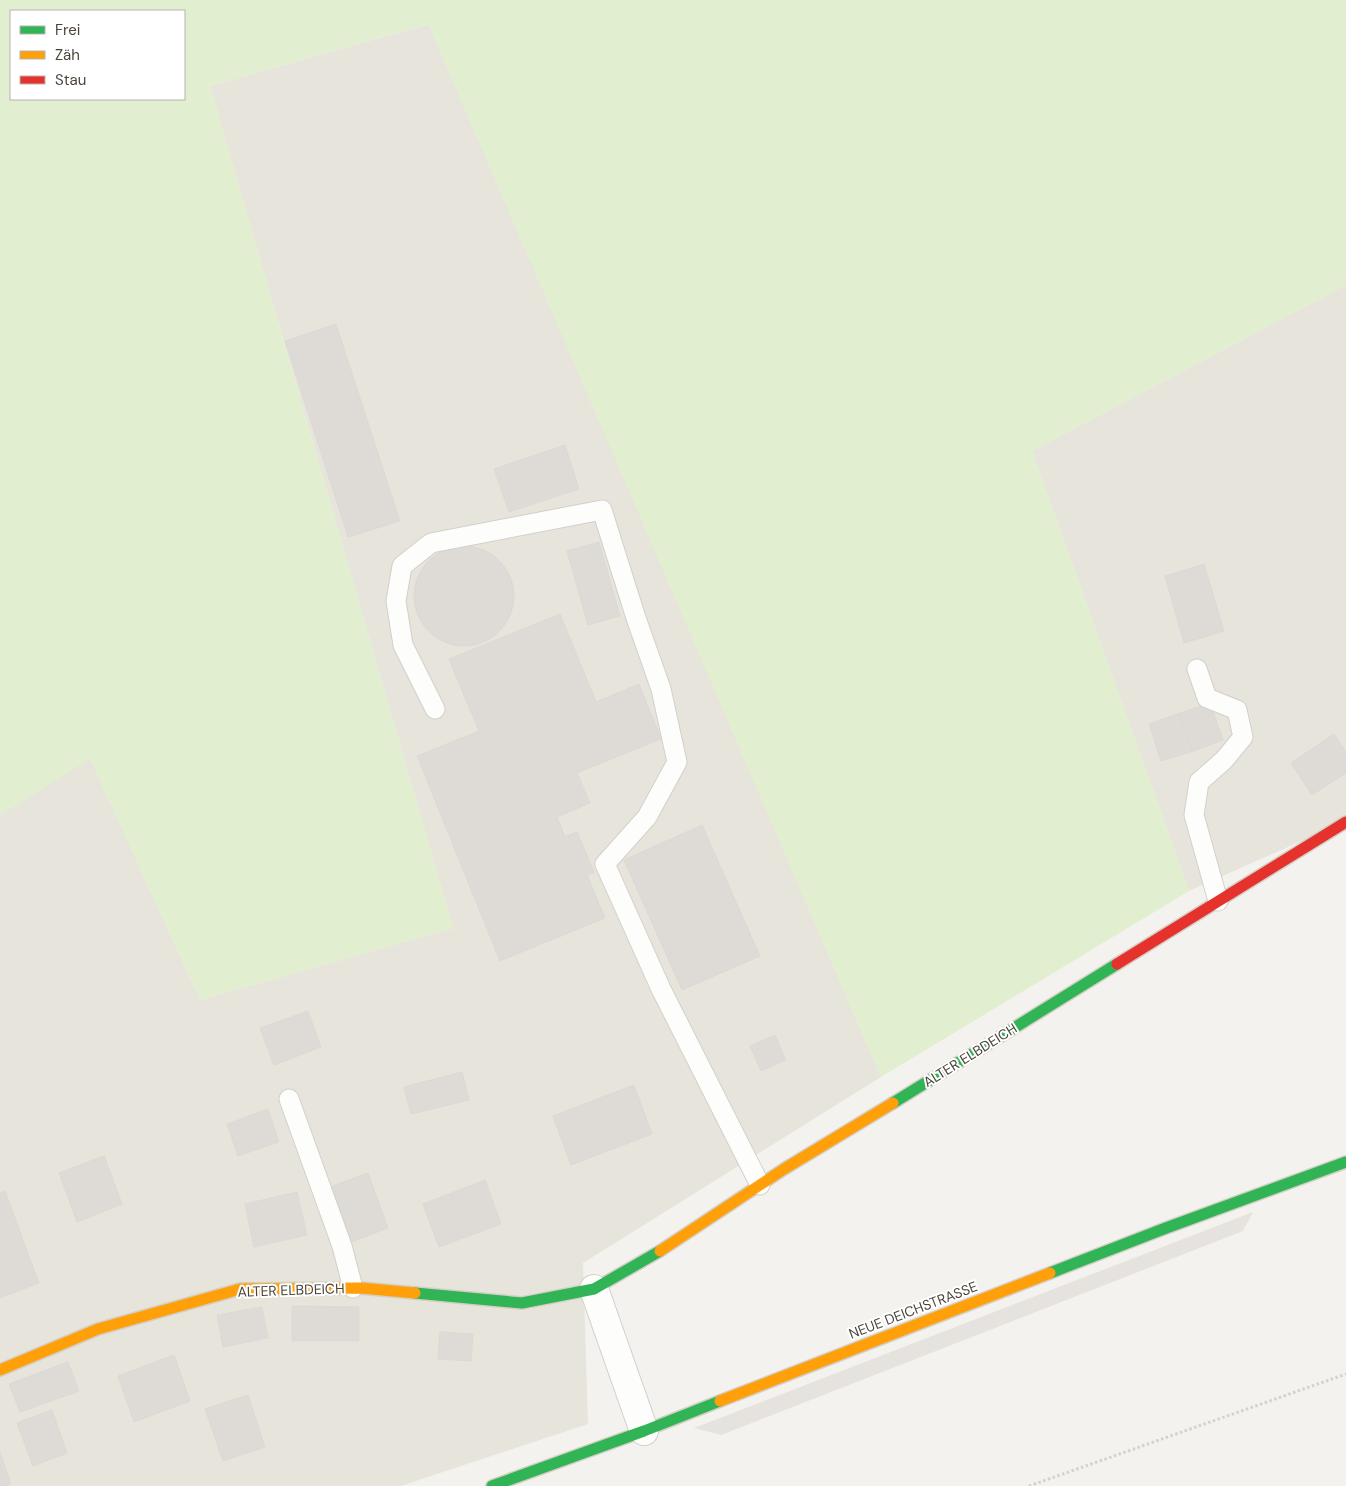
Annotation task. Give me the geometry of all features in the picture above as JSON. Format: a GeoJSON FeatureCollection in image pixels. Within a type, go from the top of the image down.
{"type":"FeatureCollection","features":[{"type":"Feature","properties":{"kind":"street","name":"ALTER ELBDEICH"},"geometry":{"type":"LineString","coordinates":[[0,1370],[98,1329],[240,1289],[353,1288],[522,1303],[594,1288],[645,1261],[760,1185],[1346,822]]}},
{"type":"Feature","properties":{"kind":"street","name":"NEUE DEICHSTRASSE"},"geometry":{"type":"LineString","coordinates":[[492,1486],[644,1430],[1147,1235],[1346,1162]]}},
{"type":"Feature","properties":{"kind":"street"},"geometry":{"type":"LineString","coordinates":[[594,1288],[644,1430]]}},
{"type":"Feature","properties":{"kind":"lane"},"geometry":{"type":"LineString","coordinates":[[435,709],[403,644],[396,601],[402,566],[432,543],[602,510],[636,618],[661,689],[677,762],[647,817],[605,864],[661,989],[760,1185]]}},
{"type":"Feature","properties":{"kind":"lane"},"geometry":{"type":"LineString","coordinates":[[1197,669],[1207,698],[1237,710],[1243,737],[1224,760],[1199,782],[1194,815],[1218,901]]}},
{"type":"Feature","properties":{"kind":"lane"},"geometry":{"type":"LineString","coordinates":[[289,1098],[342,1246],[353,1288]]}},
{"type":"Feature","properties":{"kind":"path"},"geometry":{"type":"LineString","coordinates":[[1029,1486],[1346,1374]]}},
{"type":"Feature","properties":{"kind":"shaded area"},"geometry":{"type":"Polygon","coordinates":[[[429,24],[881,1077],[583,1263],[588,1424],[401,1486],[0,1486],[0,815],[90,758],[200,1000],[453,928],[210,86],[429,24]]]}},
{"type":"Feature","properties":{"kind":"shaded area"},"geometry":{"type":"Polygon","coordinates":[[[1346,285],[1346,821],[1189,891],[1032,451],[1346,285]]]}},
{"type":"Feature","properties":{"kind":"shaded area"},"geometry":{"type":"Polygon","coordinates":[[[1253,1212],[1243,1231],[721,1435],[694,1428],[1253,1212]]]}},
{"type":"Feature","properties":{"kind":"green space"},"geometry":{"type":"Polygon","coordinates":[[[0,0],[1346,0],[1346,285],[1032,451],[1189,891],[881,1077],[428,24],[210,86],[453,928],[200,1000],[90,759],[0,815],[0,0]]]}},
{"type":"Feature","properties":{"kind":"building"},"geometry":{"type":"Polygon","coordinates":[[[336,324],[400,521],[348,537],[285,341],[336,324]]]}},
{"type":"Feature","properties":{"kind":"building"},"geometry":{"type":"Polygon","coordinates":[[[565,445],[579,489],[509,512],[494,469],[565,445]]]}},
{"type":"Feature","properties":{"kind":"building"},"geometry":{"type":"Polygon","coordinates":[[[599,542],[620,616],[588,625],[567,551],[599,542]]]}},
{"type":"Feature","properties":{"kind":"building"},"geometry":{"type":"Polygon","coordinates":[[[464,546],[483,549],[500,560],[511,577],[514,596],[511,615],[500,632],[483,643],[464,646],[445,643],[428,632],[417,615],[414,596],[417,577],[428,560],[445,549],[464,546]]]}},
{"type":"Feature","properties":{"kind":"building"},"geometry":{"type":"Polygon","coordinates":[[[1204,564],[1224,631],[1184,643],[1165,576],[1204,564]]]}},
{"type":"Feature","properties":{"kind":"building"},"geometry":{"type":"Polygon","coordinates":[[[560,614],[596,702],[639,684],[661,739],[577,773],[590,803],[557,817],[565,837],[577,832],[594,872],[587,875],[605,918],[500,961],[417,756],[479,731],[449,659],[560,614]]]}},
{"type":"Feature","properties":{"kind":"building"},"geometry":{"type":"Polygon","coordinates":[[[1210,703],[1223,740],[1193,751],[1180,713],[1210,703]]]}},
{"type":"Feature","properties":{"kind":"building"},"geometry":{"type":"Polygon","coordinates":[[[1180,713],[1193,751],[1161,761],[1149,724],[1180,713]]]}},
{"type":"Feature","properties":{"kind":"building"},"geometry":{"type":"Polygon","coordinates":[[[1334,734],[1346,752],[1346,773],[1312,795],[1291,763],[1334,734]]]}},
{"type":"Feature","properties":{"kind":"building"},"geometry":{"type":"Polygon","coordinates":[[[702,825],[760,956],[682,990],[624,860],[702,825]]]}},
{"type":"Feature","properties":{"kind":"building"},"geometry":{"type":"Polygon","coordinates":[[[308,1011],[321,1047],[274,1065],[260,1028],[308,1011]]]}},
{"type":"Feature","properties":{"kind":"building"},"geometry":{"type":"Polygon","coordinates":[[[775,1035],[786,1060],[761,1071],[750,1046],[775,1035]]]}},
{"type":"Feature","properties":{"kind":"building"},"geometry":{"type":"Polygon","coordinates":[[[462,1072],[469,1100],[411,1114],[404,1087],[462,1072]]]}},
{"type":"Feature","properties":{"kind":"building"},"geometry":{"type":"Polygon","coordinates":[[[634,1085],[652,1134],[571,1165],[553,1116],[634,1085]]]}},
{"type":"Feature","properties":{"kind":"building"},"geometry":{"type":"Polygon","coordinates":[[[268,1109],[279,1142],[238,1156],[227,1124],[268,1109]]]}},
{"type":"Feature","properties":{"kind":"building"},"geometry":{"type":"Polygon","coordinates":[[[104,1156],[122,1204],[77,1222],[59,1173],[104,1156]]]}},
{"type":"Feature","properties":{"kind":"building"},"geometry":{"type":"Polygon","coordinates":[[[368,1173],[388,1228],[351,1242],[330,1187],[368,1173]]]}},
{"type":"Feature","properties":{"kind":"building"},"geometry":{"type":"Polygon","coordinates":[[[485,1180],[501,1224],[439,1247],[423,1204],[485,1180]]]}},
{"type":"Feature","properties":{"kind":"building"},"geometry":{"type":"Polygon","coordinates":[[[5,1191],[39,1283],[0,1298],[0,1193],[5,1191]]]}},
{"type":"Feature","properties":{"kind":"building"},"geometry":{"type":"Polygon","coordinates":[[[297,1192],[307,1235],[254,1247],[245,1204],[297,1192]]]}},
{"type":"Feature","properties":{"kind":"building"},"geometry":{"type":"Polygon","coordinates":[[[292,1306],[359,1307],[359,1341],[292,1341],[292,1306]]]}},
{"type":"Feature","properties":{"kind":"building"},"geometry":{"type":"Polygon","coordinates":[[[262,1307],[268,1338],[223,1347],[217,1315],[262,1307]]]}},
{"type":"Feature","properties":{"kind":"building"},"geometry":{"type":"Polygon","coordinates":[[[440,1332],[473,1334],[471,1361],[438,1359],[440,1332]]]}},
{"type":"Feature","properties":{"kind":"building"},"geometry":{"type":"Polygon","coordinates":[[[174,1355],[190,1401],[134,1422],[118,1376],[174,1355]]]}},
{"type":"Feature","properties":{"kind":"building"},"geometry":{"type":"Polygon","coordinates":[[[68,1362],[79,1391],[20,1412],[9,1384],[68,1362]]]}},
{"type":"Feature","properties":{"kind":"building"},"geometry":{"type":"Polygon","coordinates":[[[248,1395],[265,1447],[223,1461],[205,1409],[248,1395]]]}},
{"type":"Feature","properties":{"kind":"building"},"geometry":{"type":"Polygon","coordinates":[[[52,1410],[67,1453],[33,1466],[17,1423],[52,1410]]]}},
{"type":"Feature","properties":{"kind":"building"},"geometry":{"type":"Polygon","coordinates":[[[0,1452],[11,1484],[5,1486],[0,1486],[0,1452]]]}},
{"type":"Feature","properties":{"kind":"traffic: fast"},"geometry":{"type":"LineString","coordinates":[[893,1103],[1117,964]]}},
{"type":"Feature","properties":{"kind":"traffic: fast"},"geometry":{"type":"LineString","coordinates":[[1050,1273],[1346,1162]]}},
{"type":"Feature","properties":{"kind":"traffic: fast"},"geometry":{"type":"LineString","coordinates":[[415,1293],[522,1303],[594,1289],[660,1251]]}},
{"type":"Feature","properties":{"kind":"traffic: fast"},"geometry":{"type":"LineString","coordinates":[[492,1486],[644,1431],[720,1401]]}},
{"type":"Feature","properties":{"kind":"traffic: slow"},"geometry":{"type":"LineString","coordinates":[[660,1251],[784,1169],[893,1103]]}},
{"type":"Feature","properties":{"kind":"traffic: slow"},"geometry":{"type":"LineString","coordinates":[[720,1401],[1050,1273]]}},
{"type":"Feature","properties":{"kind":"traffic: slow"},"geometry":{"type":"LineString","coordinates":[[0,1370],[98,1329],[240,1289],[361,1288],[415,1293]]}},
{"type":"Feature","properties":{"kind":"traffic: jam"},"geometry":{"type":"LineString","coordinates":[[1117,964],[1346,822]]}}]}
